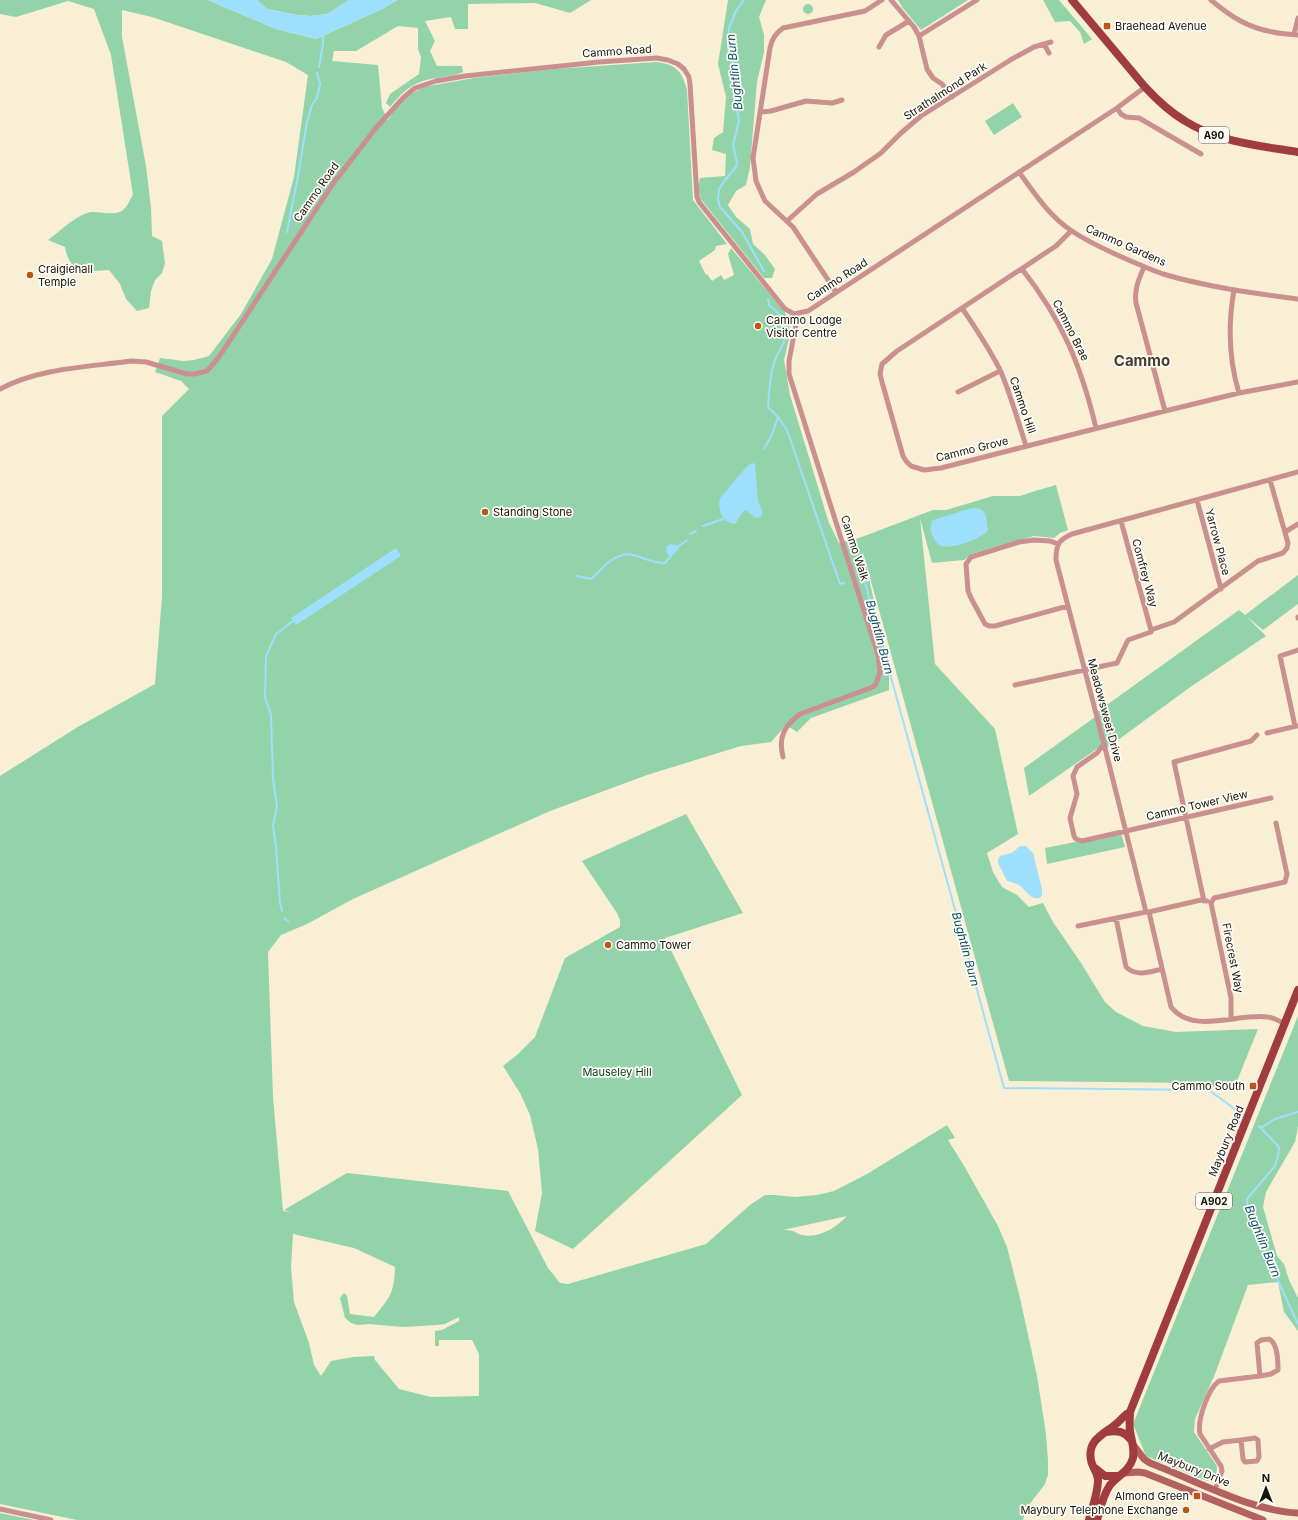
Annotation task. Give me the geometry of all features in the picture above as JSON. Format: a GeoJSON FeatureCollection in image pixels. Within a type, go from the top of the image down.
{"type":"FeatureCollection","features":[{"type":"Feature","properties":{"kind":"main road","name":"A90"},"geometry":{"type":"LineString","coordinates":[[1072,0],[1145,87],[1157,100],[1175,115],[1200,129],[1219,136],[1247,143],[1298,152]]}},
{"type":"Feature","properties":{"kind":"main road","name":"Maybury Road"},"geometry":{"type":"LineString","coordinates":[[1097,1520],[1106,1491],[1129,1467],[1132,1459],[1133,1444],[1129,1428],[1130,1412],[1298,990]]}},
{"type":"Feature","properties":{"kind":"main road","name":"Maybury Road"},"geometry":{"type":"LineString","coordinates":[[1089,1520],[1097,1490],[1098,1479],[1091,1461],[1093,1443],[1099,1436],[1117,1423],[1124,1415],[1130,1412]]}},
{"type":"Feature","properties":{"kind":"main road"},"geometry":{"type":"LineString","coordinates":[[1105,1432],[1115,1430],[1122,1431],[1128,1435],[1133,1444]]}},
{"type":"Feature","properties":{"kind":"main road"},"geometry":{"type":"LineString","coordinates":[[1094,1468],[1106,1476],[1122,1474]]}},
{"type":"Feature","properties":{"kind":"street"},"geometry":{"type":"LineString","coordinates":[[836,292],[793,227],[765,201],[756,181],[753,158],[770,48],[776,33],[782,28],[865,11],[882,0]]}},
{"type":"Feature","properties":{"kind":"street"},"geometry":{"type":"LineString","coordinates":[[891,0],[909,21],[919,36],[927,69],[933,78],[942,84],[952,97]]}},
{"type":"Feature","properties":{"kind":"street"},"geometry":{"type":"LineString","coordinates":[[919,36],[977,0]]}},
{"type":"Feature","properties":{"kind":"street"},"geometry":{"type":"LineString","coordinates":[[1211,0],[1237,20],[1248,25],[1273,32],[1296,35],[1298,18]]}},
{"type":"Feature","properties":{"kind":"street"},"geometry":{"type":"LineString","coordinates":[[879,47],[886,35],[909,21]]}},
{"type":"Feature","properties":{"kind":"street","name":"Strathalmond Park"},"geometry":{"type":"LineString","coordinates":[[787,220],[817,194],[854,172],[881,153],[921,116],[1012,59],[1034,47],[1051,42]]}},
{"type":"Feature","properties":{"kind":"street"},"geometry":{"type":"LineString","coordinates":[[1044,44],[1049,53]]}},
{"type":"Feature","properties":{"kind":"street","name":"Cammo Road"},"geometry":{"type":"LineString","coordinates":[[0,389],[11,383],[36,374],[131,361],[146,362],[187,374],[201,374],[206,371],[219,356],[332,185],[375,129],[409,92],[423,84],[465,76],[584,63],[657,58],[678,64],[684,69],[689,77],[697,197],[699,202],[785,309],[788,312],[798,314],[808,311],[1117,108],[1145,87]]}},
{"type":"Feature","properties":{"kind":"street"},"geometry":{"type":"LineString","coordinates":[[761,112],[771,111],[806,101],[832,103],[842,100]]}},
{"type":"Feature","properties":{"kind":"street"},"geometry":{"type":"LineString","coordinates":[[1117,108],[1121,114],[1126,117],[1139,118],[1201,154]]}},
{"type":"Feature","properties":{"kind":"street","name":"Cammo Gardens"},"geometry":{"type":"LineString","coordinates":[[1019,172],[1040,201],[1071,231],[1096,245],[1144,267],[1186,280],[1234,290],[1298,299]]}},
{"type":"Feature","properties":{"kind":"street","name":"Cammo Grove"},"geometry":{"type":"LineString","coordinates":[[1071,231],[1056,246],[897,351],[882,364],[880,374],[903,456],[911,466],[924,470],[931,470],[1239,393],[1298,382]]}},
{"type":"Feature","properties":{"kind":"street"},"geometry":{"type":"LineString","coordinates":[[1144,267],[1136,287],[1136,303],[1165,411]]}},
{"type":"Feature","properties":{"kind":"street","name":"Cammo Brae"},"geometry":{"type":"LineString","coordinates":[[1022,269],[1041,294],[1069,344],[1085,385],[1096,428]]}},
{"type":"Feature","properties":{"kind":"street"},"geometry":{"type":"LineString","coordinates":[[1234,290],[1231,310],[1231,349],[1239,393]]}},
{"type":"Feature","properties":{"kind":"street","name":"Cammo Hill"},"geometry":{"type":"LineString","coordinates":[[962,308],[977,330],[1000,371],[1011,399],[1026,446]]}},
{"type":"Feature","properties":{"kind":"street","name":"Cammo Walk"},"geometry":{"type":"LineString","coordinates":[[783,757],[780,747],[781,740],[787,727],[793,719],[807,711],[873,687],[878,680],[880,667],[869,624],[823,483],[790,374],[789,361],[798,314]]}},
{"type":"Feature","properties":{"kind":"street","name":"Cammo Hill"},"geometry":{"type":"LineString","coordinates":[[958,392],[1000,371]]}},
{"type":"Feature","properties":{"kind":"street"},"geometry":{"type":"LineString","coordinates":[[1068,606],[995,626],[989,626],[985,624],[968,591],[966,564],[971,557],[1019,542],[1034,540],[1050,541],[1058,544],[1063,538],[1072,534],[1298,472]]}},
{"type":"Feature","properties":{"kind":"street"},"geometry":{"type":"LineString","coordinates":[[1015,685],[1117,663],[1128,640],[1174,622],[1258,561],[1283,553],[1287,548],[1288,543],[1270,480]]}},
{"type":"Feature","properties":{"kind":"street","name":"Yarrow Place"},"geometry":{"type":"LineString","coordinates":[[1197,500],[1221,589]]}},
{"type":"Feature","properties":{"kind":"street","name":"Comfrey Way"},"geometry":{"type":"LineString","coordinates":[[1121,521],[1151,630]]}},
{"type":"Feature","properties":{"kind":"street"},"geometry":{"type":"LineString","coordinates":[[1285,532],[1298,524]]}},
{"type":"Feature","properties":{"kind":"street","name":"Meadowsweet Drive"},"geometry":{"type":"LineString","coordinates":[[1058,544],[1056,550],[1056,560],[1171,1007],[1180,1016],[1194,1021],[1268,1017],[1285,1024]]}},
{"type":"Feature","properties":{"kind":"street"},"geometry":{"type":"LineString","coordinates":[[1266,733],[1297,726],[1280,656],[1298,650]]}},
{"type":"Feature","properties":{"kind":"street"},"geometry":{"type":"LineString","coordinates":[[1204,901],[1174,762],[1251,741],[1257,735]]}},
{"type":"Feature","properties":{"kind":"street","name":"Cammo Tower View"},"geometry":{"type":"LineString","coordinates":[[1104,744],[1097,753],[1077,767],[1073,776],[1077,799],[1072,808],[1070,818],[1074,836],[1076,839],[1082,841],[1271,798]]}},
{"type":"Feature","properties":{"kind":"street"},"geometry":{"type":"LineString","coordinates":[[1078,926],[1204,901],[1211,903],[1214,898],[1285,882],[1287,874],[1276,823]]}},
{"type":"Feature","properties":{"kind":"street","name":"Firecrest Way"},"geometry":{"type":"LineString","coordinates":[[1211,903],[1231,998],[1231,1018]]}},
{"type":"Feature","properties":{"kind":"street"},"geometry":{"type":"LineString","coordinates":[[1116,918],[1126,967],[1130,971],[1140,973],[1162,969]]}},
{"type":"Feature","properties":{"kind":"street"},"geometry":{"type":"LineString","coordinates":[[1215,1490],[1222,1471],[1221,1466],[1200,1434],[1198,1427],[1199,1419],[1213,1385],[1219,1381],[1260,1376],[1271,1374],[1278,1370],[1275,1344],[1269,1339],[1261,1340],[1257,1344],[1260,1376]]}},
{"type":"Feature","properties":{"kind":"street"},"geometry":{"type":"LineString","coordinates":[[1210,1449],[1223,1442],[1255,1438],[1258,1440],[1259,1457],[1257,1461],[1245,1462],[1240,1440]]}},
{"type":"Feature","properties":{"kind":"street","name":"Maybury Drive"},"geometry":{"type":"LineString","coordinates":[[1133,1444],[1144,1459],[1150,1463],[1215,1490],[1271,1510],[1298,1512]]}},
{"type":"Feature","properties":{"kind":"street","name":"Maybury Drive"},"geometry":{"type":"LineString","coordinates":[[1122,1474],[1138,1472],[1145,1473],[1263,1520]]}},
{"type":"Feature","properties":{"kind":"street"},"geometry":{"type":"LineString","coordinates":[[0,1509],[51,1520]]}},
{"type":"Feature","properties":{"kind":"green space"},"geometry":{"type":"Polygon","coordinates":[[[0,0],[208,0],[276,29],[316,39],[382,9],[397,0],[591,0],[570,13],[535,3],[468,4],[468,29],[455,29],[451,17],[425,21],[435,41],[430,51],[437,66],[462,66],[463,72],[422,81],[400,95],[390,107],[386,103],[390,94],[419,74],[421,57],[418,49],[418,28],[398,26],[356,51],[334,51],[332,61],[378,65],[382,108],[388,120],[395,109],[410,95],[423,87],[474,78],[554,69],[656,62],[673,67],[680,73],[687,90],[693,200],[727,244],[716,246],[715,250],[699,261],[706,275],[707,274],[712,281],[721,275],[724,280],[734,275],[728,254],[731,248],[784,311],[789,320],[790,335],[784,360],[790,395],[829,523],[839,543],[859,538],[933,510],[946,510],[993,496],[1020,496],[1056,485],[1068,530],[1060,533],[1054,538],[1034,536],[971,554],[964,560],[932,563],[920,518],[935,664],[995,729],[1018,834],[987,853],[993,872],[1002,887],[1017,895],[1029,907],[1043,903],[1053,922],[1105,1002],[1116,1012],[1143,1026],[1176,1032],[1258,1029],[1233,1091],[1196,1083],[1009,1081],[863,552],[889,668],[889,690],[811,718],[797,732],[786,725],[771,742],[741,746],[647,775],[550,811],[353,899],[307,924],[281,935],[268,952],[273,1097],[283,1211],[292,1212],[284,1210],[347,1173],[508,1191],[548,1268],[560,1283],[568,1284],[706,1244],[750,1205],[765,1195],[795,1197],[817,1195],[834,1191],[867,1174],[947,1125],[955,1138],[948,1140],[998,1226],[1007,1247],[1037,1376],[1046,1434],[1048,1475],[1045,1484],[1026,1509],[1023,1520],[77,1520],[0,1504],[0,776],[76,728],[155,684],[162,597],[162,416],[189,389],[181,381],[155,372],[160,358],[184,361],[209,356],[241,314],[272,259],[294,177],[308,75],[286,62],[152,17],[122,10],[122,37],[146,166],[151,208],[152,236],[162,241],[165,263],[162,273],[155,280],[151,291],[149,308],[137,311],[126,299],[120,284],[109,270],[80,272],[70,261],[65,247],[48,240],[72,221],[87,213],[117,213],[121,211],[126,207],[133,195],[111,55],[94,9],[68,1],[16,17],[0,14],[0,0]],[[847,1216],[783,1230],[808,1236],[821,1234],[833,1228],[847,1216]],[[293,1234],[291,1267],[294,1302],[309,1343],[314,1365],[321,1376],[331,1361],[353,1357],[374,1356],[375,1360],[399,1389],[431,1397],[479,1396],[479,1354],[472,1340],[439,1340],[439,1346],[435,1346],[435,1331],[442,1330],[459,1321],[459,1317],[445,1324],[403,1327],[369,1324],[358,1325],[351,1323],[345,1318],[340,1298],[344,1293],[347,1296],[350,1314],[374,1317],[390,1295],[394,1283],[395,1267],[354,1248],[293,1234]]]}},
{"type":"Feature","properties":{"kind":"green space"},"geometry":{"type":"Polygon","coordinates":[[[257,0],[349,0],[327,14],[311,16],[297,15],[267,9],[257,0]]]}},
{"type":"Feature","properties":{"kind":"green space"},"geometry":{"type":"Polygon","coordinates":[[[728,0],[766,0],[759,17],[764,35],[764,52],[757,82],[750,167],[746,185],[736,191],[728,205],[736,217],[750,229],[753,244],[765,255],[775,269],[772,278],[764,278],[700,198],[698,187],[700,178],[725,176],[726,154],[712,150],[714,138],[723,132],[726,97],[718,64],[728,0]]]}},
{"type":"Feature","properties":{"kind":"green space"},"geometry":{"type":"Polygon","coordinates":[[[898,0],[968,0],[921,30],[898,0]]]}},
{"type":"Feature","properties":{"kind":"green space"},"geometry":{"type":"Polygon","coordinates":[[[1043,0],[1059,0],[1092,39],[1084,44],[1080,32],[1070,21],[1055,22],[1043,0]]]}},
{"type":"Feature","properties":{"kind":"green space"},"geometry":{"type":"Polygon","coordinates":[[[806,4],[810,4],[812,5],[812,13],[806,14],[803,11],[803,7],[806,4]]]}},
{"type":"Feature","properties":{"kind":"green space"},"geometry":{"type":"Polygon","coordinates":[[[1013,103],[1022,117],[994,135],[985,121],[1013,103]]]}},
{"type":"Feature","properties":{"kind":"green space"},"geometry":{"type":"Polygon","coordinates":[[[1298,575],[1298,604],[1263,630],[1246,616],[1266,636],[1189,688],[1107,748],[1097,712],[1239,610],[1245,615],[1298,575]]]}},
{"type":"Feature","properties":{"kind":"green space"},"geometry":{"type":"Polygon","coordinates":[[[1095,717],[1104,744],[1029,796],[1024,768],[1095,717]]]}},
{"type":"Feature","properties":{"kind":"green space","name":"Mauseley Hill"},"geometry":{"type":"Polygon","coordinates":[[[686,814],[743,913],[665,938],[742,1095],[573,1249],[535,1231],[542,1193],[538,1149],[530,1115],[520,1093],[503,1066],[535,1037],[565,958],[620,927],[620,920],[617,913],[582,861],[686,814]]]}},
{"type":"Feature","properties":{"kind":"green space"},"geometry":{"type":"Polygon","coordinates":[[[1121,833],[1125,847],[1047,864],[1045,848],[1121,833]]]}},
{"type":"Feature","properties":{"kind":"green space"},"geometry":{"type":"Polygon","coordinates":[[[1298,1016],[1298,1126],[1295,1142],[1266,1192],[1263,1207],[1277,1256],[1284,1264],[1289,1280],[1298,1298],[1298,1331],[1284,1312],[1278,1282],[1248,1285],[1215,1374],[1195,1419],[1194,1432],[1217,1466],[1216,1478],[1207,1481],[1146,1456],[1133,1424],[1298,1016]]]}},
{"type":"Feature","properties":{"kind":"green space"},"geometry":{"type":"Polygon","coordinates":[[[0,1513],[34,1520],[0,1520],[0,1513]]]}},
{"type":"Feature","properties":{"kind":"water"},"geometry":{"type":"Polygon","coordinates":[[[208,0],[257,0],[267,9],[297,15],[311,16],[327,14],[349,0],[397,0],[382,9],[316,39],[276,29],[208,0]]]}},
{"type":"Feature","properties":{"kind":"water"},"geometry":{"type":"Polygon","coordinates":[[[755,463],[758,501],[762,511],[762,516],[756,518],[746,510],[742,513],[735,524],[730,523],[724,518],[720,511],[720,498],[748,465],[755,463]]]}},
{"type":"Feature","properties":{"kind":"water"},"geometry":{"type":"Polygon","coordinates":[[[972,508],[981,509],[984,511],[988,530],[979,537],[965,543],[950,546],[939,545],[931,531],[933,520],[972,508]]]}},
{"type":"Feature","properties":{"kind":"water"},"geometry":{"type":"Polygon","coordinates":[[[671,544],[679,546],[670,557],[666,551],[667,546],[671,544]]]}},
{"type":"Feature","properties":{"kind":"water"},"geometry":{"type":"Polygon","coordinates":[[[396,548],[401,556],[296,625],[291,618],[396,548]]]}},
{"type":"Feature","properties":{"kind":"water"},"geometry":{"type":"Polygon","coordinates":[[[1026,846],[1033,853],[1042,889],[1042,895],[1040,898],[1034,898],[1018,885],[1007,881],[998,863],[1000,856],[1012,853],[1018,847],[1026,846]]]}},
{"type":"Feature","properties":{"kind":"waterway","name":"Bughtlin Burn"},"geometry":{"type":"LineString","coordinates":[[744,0],[736,11],[729,28],[728,45],[729,55],[734,66],[735,95],[739,121],[733,145],[737,163],[736,167],[719,189],[718,200],[720,207],[742,232],[764,271]]}},
{"type":"Feature","properties":{"kind":"waterway"},"geometry":{"type":"LineString","coordinates":[[319,67],[323,44],[323,34]]}},
{"type":"Feature","properties":{"kind":"waterway"},"geometry":{"type":"LineString","coordinates":[[287,232],[307,122],[312,105],[317,98],[320,84],[317,73]]}},
{"type":"Feature","properties":{"kind":"waterway","name":"Bughtlin Burn"},"geometry":{"type":"LineString","coordinates":[[768,299],[769,305],[783,318],[787,328],[786,338],[775,360],[772,370],[768,407],[778,417],[787,430],[840,584],[844,583]]}},
{"type":"Feature","properties":{"kind":"waterway"},"geometry":{"type":"LineString","coordinates":[[764,449],[772,435],[778,417]]}},
{"type":"Feature","properties":{"kind":"waterway"},"geometry":{"type":"LineString","coordinates":[[703,526],[723,519]]}},
{"type":"Feature","properties":{"kind":"waterway"},"geometry":{"type":"LineString","coordinates":[[690,534],[696,531]]}},
{"type":"Feature","properties":{"kind":"waterway"},"geometry":{"type":"LineString","coordinates":[[577,576],[591,579],[609,562],[624,555],[631,554],[656,562],[665,563],[679,546],[687,540]]}},
{"type":"Feature","properties":{"kind":"waterway","name":"Bughtlin Burn"},"geometry":{"type":"LineString","coordinates":[[861,579],[864,579],[1004,1088],[1209,1090],[1240,1113]]}},
{"type":"Feature","properties":{"kind":"waterway"},"geometry":{"type":"LineString","coordinates":[[282,911],[273,826],[277,806],[273,779],[271,715],[265,697],[266,656],[276,634],[293,621]]}},
{"type":"Feature","properties":{"kind":"waterway"},"geometry":{"type":"LineString","coordinates":[[284,918],[289,922]]}},
{"type":"Feature","properties":{"kind":"waterway"},"geometry":{"type":"LineString","coordinates":[[1261,1128],[1275,1119],[1298,1112]]}},
{"type":"Feature","properties":{"kind":"waterway","name":"Bughtlin Burn"},"geometry":{"type":"LineString","coordinates":[[1259,1126],[1279,1147],[1278,1156],[1275,1166],[1247,1199],[1248,1208],[1273,1270],[1298,1324]]}},
{"type":"Feature","properties":{"kind":"place","name":"Braehead Avenue"},"geometry":{"type":"Point","coordinates":[1107,26]}},
{"type":"Feature","properties":{"kind":"place","name":"Craigiehall Temple"},"geometry":{"type":"Point","coordinates":[30,275]}},
{"type":"Feature","properties":{"kind":"place","name":"Cammo Lodge Visitor Centre"},"geometry":{"type":"Point","coordinates":[758,326]}},
{"type":"Feature","properties":{"kind":"place","name":"Standing Stone"},"geometry":{"type":"Point","coordinates":[485,512]}},
{"type":"Feature","properties":{"kind":"place","name":"Cammo Tower"},"geometry":{"type":"Point","coordinates":[608,945]}},
{"type":"Feature","properties":{"kind":"place","name":"Cammo South"},"geometry":{"type":"Point","coordinates":[1253,1086]}},
{"type":"Feature","properties":{"kind":"place","name":"Almond Green"},"geometry":{"type":"Point","coordinates":[1197,1496]}},
{"type":"Feature","properties":{"kind":"place","name":"Maybury Telephone Exchange"},"geometry":{"type":"Point","coordinates":[1186,1510]}},
{"type":"Feature","properties":{"kind":"district","name":"Cammo"},"geometry":{"type":"Point","coordinates":[1142,360]}}]}
